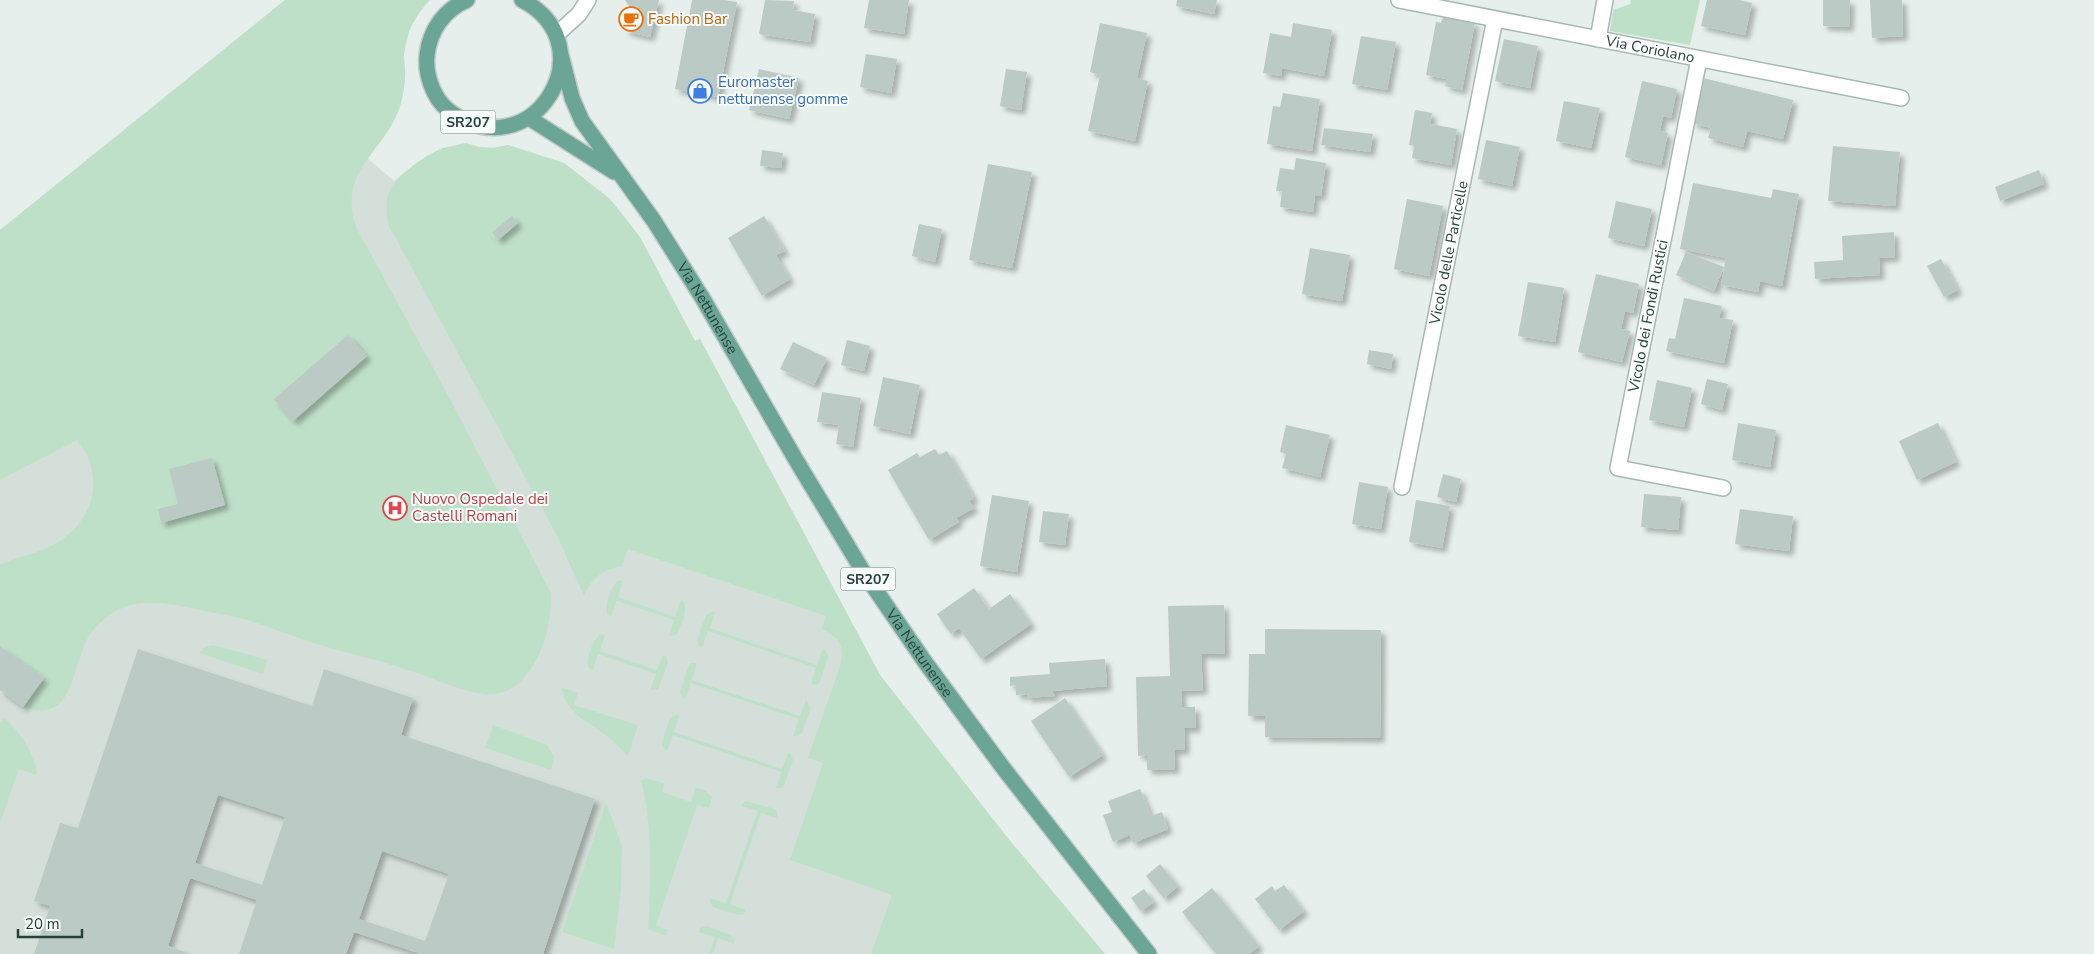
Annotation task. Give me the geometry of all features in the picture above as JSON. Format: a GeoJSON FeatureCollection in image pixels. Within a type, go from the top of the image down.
{"type":"FeatureCollection","features":[{"type":"Feature","properties":{"kind":"main road","name":"SR207"},"geometry":{"type":"LineString","coordinates":[[467,0],[457,4],[440,20],[429,41],[426,64],[431,86],[444,106],[462,120],[484,127],[507,126],[529,118],[543,106],[553,91],[560,74],[560,55],[556,35],[546,19],[528,2]]}},
{"type":"Feature","properties":{"kind":"main road","name":"Via Nettunense"},"geometry":{"type":"LineString","coordinates":[[560,55],[572,98],[587,129],[624,178],[703,299],[829,517],[903,631],[1044,822],[1149,954]]}},
{"type":"Feature","properties":{"kind":"main road","name":"Via Nettunense"},"geometry":{"type":"LineString","coordinates":[[529,118],[624,178]]}},
{"type":"Feature","properties":{"kind":"street"},"geometry":{"type":"LineString","coordinates":[[556,35],[579,14],[588,0]]}},
{"type":"Feature","properties":{"kind":"street","name":"Via Coriolano"},"geometry":{"type":"LineString","coordinates":[[1399,0],[1901,98]]}},
{"type":"Feature","properties":{"kind":"street"},"geometry":{"type":"LineString","coordinates":[[1598,39],[1605,0]]}},
{"type":"Feature","properties":{"kind":"street","name":"Vicolo delle Particelle"},"geometry":{"type":"LineString","coordinates":[[1402,487],[1495,19]]}},
{"type":"Feature","properties":{"kind":"street","name":"Vicolo dei Fondi Rustici"},"geometry":{"type":"LineString","coordinates":[[1699,59],[1618,468],[1723,488]]}},
{"type":"Feature","properties":{"kind":"shaded area","name":"Nuovo Ospedale dei Castelli Romani"},"geometry":{"type":"Polygon","coordinates":[[[285,0],[430,0],[420,10],[409,31],[404,54],[405,77],[400,105],[385,134],[367,158],[394,181],[422,160],[443,149],[466,143],[479,147],[493,148],[508,145],[564,163],[610,199],[640,237],[695,341],[700,339],[880,675],[1007,837],[1105,954],[0,954],[0,230],[285,0]]]}},
{"type":"Feature","properties":{"kind":"green space"},"geometry":{"type":"Polygon","coordinates":[[[285,0],[430,0],[416,18],[409,32],[404,57],[405,83],[395,120],[358,175],[353,190],[352,207],[356,227],[448,395],[550,591],[549,621],[539,654],[531,669],[521,681],[509,690],[495,694],[476,693],[399,667],[313,643],[243,619],[160,603],[137,604],[122,608],[102,621],[94,629],[84,646],[63,700],[53,708],[41,711],[23,707],[44,678],[0,646],[0,565],[39,551],[63,539],[81,521],[91,499],[93,486],[89,460],[77,440],[0,480],[0,230],[285,0]]]}},
{"type":"Feature","properties":{"kind":"green space"},"geometry":{"type":"Polygon","coordinates":[[[1631,0],[1700,0],[1690,45],[1610,31],[1613,10],[1630,4],[1631,0]]]}},
{"type":"Feature","properties":{"kind":"green space"},"geometry":{"type":"Polygon","coordinates":[[[466,143],[479,147],[493,148],[508,145],[564,163],[610,199],[640,237],[695,341],[700,339],[880,675],[1007,837],[1105,954],[871,954],[892,895],[790,860],[823,763],[808,758],[841,663],[841,646],[836,638],[822,629],[826,616],[628,549],[622,566],[598,576],[590,584],[584,596],[558,538],[389,226],[387,199],[396,181],[419,161],[436,151],[466,143]]]}},
{"type":"Feature","properties":{"kind":"green space"},"geometry":{"type":"Polygon","coordinates":[[[619,580],[623,581],[618,597],[675,617],[681,600],[684,603],[685,612],[676,635],[669,636],[674,620],[617,601],[611,616],[607,615],[606,607],[609,596],[613,586],[619,580]]]}},
{"type":"Feature","properties":{"kind":"green space"},"geometry":{"type":"Polygon","coordinates":[[[713,611],[715,612],[710,628],[817,665],[823,649],[825,650],[828,656],[820,682],[817,685],[811,684],[816,668],[708,631],[702,648],[697,640],[706,615],[713,611]]]}},
{"type":"Feature","properties":{"kind":"green space"},"geometry":{"type":"Polygon","coordinates":[[[601,634],[605,635],[600,651],[657,670],[663,655],[666,656],[668,662],[658,689],[650,690],[656,674],[598,654],[593,670],[589,668],[590,650],[595,640],[601,634]]]}},
{"type":"Feature","properties":{"kind":"green space"},"geometry":{"type":"Polygon","coordinates":[[[213,645],[268,660],[263,674],[199,653],[205,647],[213,645]]]}},
{"type":"Feature","properties":{"kind":"green space"},"geometry":{"type":"Polygon","coordinates":[[[691,663],[697,663],[692,680],[800,716],[806,700],[811,708],[802,733],[793,736],[799,719],[691,683],[685,699],[683,698],[680,691],[691,663]]]}},
{"type":"Feature","properties":{"kind":"green space"},"geometry":{"type":"Polygon","coordinates":[[[561,687],[578,693],[574,705],[638,725],[628,756],[611,739],[573,711],[564,697],[561,687]]]}},
{"type":"Feature","properties":{"kind":"green space"},"geometry":{"type":"Polygon","coordinates":[[[679,716],[674,732],[782,769],[788,753],[790,753],[793,760],[784,786],[776,788],[781,772],[673,735],[667,751],[662,746],[662,742],[670,718],[679,716]]]}},
{"type":"Feature","properties":{"kind":"green space"},"geometry":{"type":"Polygon","coordinates":[[[3,717],[25,742],[32,755],[37,772],[36,775],[19,769],[0,823],[0,724],[3,717]]]}},
{"type":"Feature","properties":{"kind":"green space"},"geometry":{"type":"Polygon","coordinates":[[[493,725],[547,745],[554,757],[551,770],[485,748],[493,725]]]}},
{"type":"Feature","properties":{"kind":"green space"},"geometry":{"type":"Polygon","coordinates":[[[645,778],[664,783],[662,792],[691,802],[696,788],[705,790],[712,797],[709,808],[697,805],[656,925],[668,930],[666,936],[648,929],[649,836],[648,817],[641,781],[645,778]]]}},
{"type":"Feature","properties":{"kind":"green space"},"geometry":{"type":"Polygon","coordinates":[[[745,801],[775,809],[777,818],[761,813],[730,904],[746,910],[744,914],[738,915],[713,907],[709,900],[710,898],[726,903],[758,811],[742,806],[745,801]]]}},
{"type":"Feature","properties":{"kind":"green space"},"geometry":{"type":"Polygon","coordinates":[[[606,802],[622,846],[621,888],[614,949],[562,932],[606,802]]]}},
{"type":"Feature","properties":{"kind":"green space"},"geometry":{"type":"Polygon","coordinates":[[[706,926],[731,935],[735,940],[734,944],[718,938],[713,954],[709,954],[715,937],[699,932],[700,928],[706,926]]]}},
{"type":"Feature","properties":{"kind":"building"},"geometry":{"type":"Polygon","coordinates":[[[625,0],[659,0],[650,37],[625,31],[631,9],[625,0]]]}},
{"type":"Feature","properties":{"kind":"building"},"geometry":{"type":"Polygon","coordinates":[[[692,0],[737,2],[718,97],[675,89],[692,0]]]}},
{"type":"Feature","properties":{"kind":"building"},"geometry":{"type":"Polygon","coordinates":[[[765,0],[794,1],[793,10],[815,14],[810,42],[759,34],[765,0]]]}},
{"type":"Feature","properties":{"kind":"building"},"geometry":{"type":"Polygon","coordinates":[[[869,0],[909,0],[904,34],[864,28],[869,0]]]}},
{"type":"Feature","properties":{"kind":"building"},"geometry":{"type":"Polygon","coordinates":[[[1177,0],[1217,0],[1214,14],[1176,6],[1177,0]]]}},
{"type":"Feature","properties":{"kind":"building"},"geometry":{"type":"Polygon","coordinates":[[[1707,0],[1739,0],[1752,3],[1745,35],[1701,26],[1707,0]]]}},
{"type":"Feature","properties":{"kind":"building"},"geometry":{"type":"Polygon","coordinates":[[[1823,0],[1850,0],[1849,27],[1823,26],[1823,0]]]}},
{"type":"Feature","properties":{"kind":"building"},"geometry":{"type":"Polygon","coordinates":[[[1870,0],[1902,0],[1903,36],[1872,38],[1870,0]]]}},
{"type":"Feature","properties":{"kind":"building"},"geometry":{"type":"Polygon","coordinates":[[[1443,17],[1475,23],[1462,90],[1445,86],[1447,79],[1426,75],[1436,22],[1441,23],[1443,17]]]}},
{"type":"Feature","properties":{"kind":"building"},"geometry":{"type":"Polygon","coordinates":[[[1100,23],[1147,33],[1137,78],[1148,81],[1135,141],[1088,131],[1100,75],[1090,72],[1100,23]]]}},
{"type":"Feature","properties":{"kind":"building"},"geometry":{"type":"Polygon","coordinates":[[[1293,23],[1332,30],[1324,76],[1282,68],[1281,76],[1263,73],[1270,33],[1291,37],[1293,23]]]}},
{"type":"Feature","properties":{"kind":"building"},"geometry":{"type":"Polygon","coordinates":[[[1361,36],[1396,42],[1387,90],[1352,84],[1361,36]]]}},
{"type":"Feature","properties":{"kind":"building"},"geometry":{"type":"Polygon","coordinates":[[[1504,39],[1538,46],[1530,88],[1495,81],[1504,39]]]}},
{"type":"Feature","properties":{"kind":"building"},"geometry":{"type":"Polygon","coordinates":[[[866,54],[897,59],[891,93],[860,87],[866,54]]]}},
{"type":"Feature","properties":{"kind":"building"},"geometry":{"type":"Polygon","coordinates":[[[759,69],[799,78],[789,119],[749,110],[759,69]]]}},
{"type":"Feature","properties":{"kind":"building"},"geometry":{"type":"Polygon","coordinates":[[[1006,69],[1027,72],[1021,110],[1000,106],[1006,69]]]}},
{"type":"Feature","properties":{"kind":"building"},"geometry":{"type":"Polygon","coordinates":[[[1703,78],[1793,100],[1783,139],[1747,131],[1743,147],[1708,138],[1711,128],[1692,123],[1703,78]]]}},
{"type":"Feature","properties":{"kind":"building"},"geometry":{"type":"Polygon","coordinates":[[[1642,81],[1677,89],[1671,118],[1663,116],[1660,131],[1668,133],[1661,165],[1625,157],[1642,81]]]}},
{"type":"Feature","properties":{"kind":"building"},"geometry":{"type":"Polygon","coordinates":[[[1283,93],[1320,99],[1312,151],[1267,144],[1273,106],[1280,107],[1283,93]]]}},
{"type":"Feature","properties":{"kind":"building"},"geometry":{"type":"Polygon","coordinates":[[[1564,101],[1600,108],[1591,148],[1556,141],[1564,101]]]}},
{"type":"Feature","properties":{"kind":"building"},"geometry":{"type":"Polygon","coordinates":[[[1415,110],[1432,113],[1430,124],[1457,129],[1451,165],[1412,158],[1414,146],[1409,145],[1415,110]]]}},
{"type":"Feature","properties":{"kind":"building"},"geometry":{"type":"Polygon","coordinates":[[[1324,128],[1373,134],[1370,152],[1321,145],[1324,128]]]}},
{"type":"Feature","properties":{"kind":"building"},"geometry":{"type":"Polygon","coordinates":[[[1486,140],[1520,147],[1512,186],[1478,179],[1486,140]]]}},
{"type":"Feature","properties":{"kind":"building"},"geometry":{"type":"Polygon","coordinates":[[[1833,146],[1900,152],[1895,206],[1828,201],[1833,146]]]}},
{"type":"Feature","properties":{"kind":"building"},"geometry":{"type":"Polygon","coordinates":[[[762,150],[783,153],[781,168],[760,166],[762,150]]]}},
{"type":"Feature","properties":{"kind":"building"},"geometry":{"type":"Polygon","coordinates":[[[1296,158],[1326,163],[1321,196],[1315,195],[1313,212],[1280,207],[1282,191],[1276,191],[1280,168],[1294,170],[1296,158]]]}},
{"type":"Feature","properties":{"kind":"building"},"geometry":{"type":"Polygon","coordinates":[[[988,164],[1032,172],[1012,268],[969,260],[988,164]]]}},
{"type":"Feature","properties":{"kind":"building"},"geometry":{"type":"Polygon","coordinates":[[[2039,170],[2044,184],[2000,201],[1995,187],[2039,170]]]}},
{"type":"Feature","properties":{"kind":"building"},"geometry":{"type":"Polygon","coordinates":[[[1693,183],[1771,198],[1773,189],[1799,194],[1782,286],[1760,281],[1758,292],[1721,285],[1726,258],[1680,249],[1693,183]]]}},
{"type":"Feature","properties":{"kind":"building"},"geometry":{"type":"Polygon","coordinates":[[[1407,199],[1443,206],[1429,276],[1394,269],[1407,199]]]}},
{"type":"Feature","properties":{"kind":"building"},"geometry":{"type":"Polygon","coordinates":[[[1616,201],[1652,209],[1644,246],[1608,238],[1616,201]]]}},
{"type":"Feature","properties":{"kind":"building"},"geometry":{"type":"Polygon","coordinates":[[[512,216],[518,223],[498,240],[492,232],[512,216]]]}},
{"type":"Feature","properties":{"kind":"building"},"geometry":{"type":"Polygon","coordinates":[[[764,216],[785,251],[776,255],[790,279],[762,296],[728,238],[764,216]]]}},
{"type":"Feature","properties":{"kind":"building"},"geometry":{"type":"Polygon","coordinates":[[[919,224],[942,229],[935,262],[912,256],[919,224]]]}},
{"type":"Feature","properties":{"kind":"building"},"geometry":{"type":"Polygon","coordinates":[[[1894,232],[1895,257],[1879,258],[1880,275],[1815,279],[1814,262],[1843,260],[1842,236],[1894,232]]]}},
{"type":"Feature","properties":{"kind":"building"},"geometry":{"type":"Polygon","coordinates":[[[1310,248],[1350,255],[1342,301],[1302,294],[1310,248]]]}},
{"type":"Feature","properties":{"kind":"building"},"geometry":{"type":"Polygon","coordinates":[[[1686,252],[1724,267],[1714,291],[1676,275],[1686,252]]]}},
{"type":"Feature","properties":{"kind":"building"},"geometry":{"type":"Polygon","coordinates":[[[1941,259],[1958,290],[1944,297],[1927,266],[1941,259]]]}},
{"type":"Feature","properties":{"kind":"building"},"geometry":{"type":"Polygon","coordinates":[[[1596,274],[1639,284],[1633,313],[1625,311],[1621,329],[1630,331],[1622,362],[1578,352],[1596,274]]]}},
{"type":"Feature","properties":{"kind":"building"},"geometry":{"type":"Polygon","coordinates":[[[1528,282],[1564,288],[1555,342],[1518,336],[1528,282]]]}},
{"type":"Feature","properties":{"kind":"building"},"geometry":{"type":"Polygon","coordinates":[[[1684,298],[1722,306],[1719,318],[1733,320],[1724,363],[1666,351],[1669,338],[1675,339],[1684,298]]]}},
{"type":"Feature","properties":{"kind":"building"},"geometry":{"type":"Polygon","coordinates":[[[348,335],[367,356],[293,421],[274,399],[348,335]]]}},
{"type":"Feature","properties":{"kind":"building"},"geometry":{"type":"Polygon","coordinates":[[[847,340],[870,346],[864,371],[841,365],[847,340]]]}},
{"type":"Feature","properties":{"kind":"building"},"geometry":{"type":"Polygon","coordinates":[[[793,342],[827,358],[814,385],[780,369],[793,342]]]}},
{"type":"Feature","properties":{"kind":"building"},"geometry":{"type":"Polygon","coordinates":[[[1369,350],[1393,354],[1391,369],[1367,364],[1369,350]]]}},
{"type":"Feature","properties":{"kind":"building"},"geometry":{"type":"Polygon","coordinates":[[[883,377],[920,385],[910,434],[873,426],[883,377]]]}},
{"type":"Feature","properties":{"kind":"building"},"geometry":{"type":"Polygon","coordinates":[[[1707,379],[1728,384],[1722,410],[1701,404],[1707,379]]]}},
{"type":"Feature","properties":{"kind":"building"},"geometry":{"type":"Polygon","coordinates":[[[1657,380],[1692,388],[1684,427],[1649,420],[1657,380]]]}},
{"type":"Feature","properties":{"kind":"building"},"geometry":{"type":"Polygon","coordinates":[[[822,392],[861,398],[853,447],[836,444],[839,425],[817,422],[822,392]]]}},
{"type":"Feature","properties":{"kind":"building"},"geometry":{"type":"Polygon","coordinates":[[[1738,423],[1776,430],[1770,467],[1732,460],[1738,423]]]}},
{"type":"Feature","properties":{"kind":"building"},"geometry":{"type":"Polygon","coordinates":[[[1938,423],[1956,462],[1917,480],[1899,441],[1938,423]]]}},
{"type":"Feature","properties":{"kind":"building"},"geometry":{"type":"Polygon","coordinates":[[[1286,425],[1330,435],[1320,477],[1282,468],[1286,454],[1280,452],[1286,425]]]}},
{"type":"Feature","properties":{"kind":"building"},"geometry":{"type":"Polygon","coordinates":[[[935,449],[939,455],[947,451],[974,498],[969,501],[974,508],[956,518],[959,522],[929,540],[888,470],[917,453],[920,457],[935,449]]]}},
{"type":"Feature","properties":{"kind":"building"},"geometry":{"type":"Polygon","coordinates":[[[212,458],[225,505],[161,523],[158,509],[178,504],[169,469],[212,458]]]}},
{"type":"Feature","properties":{"kind":"building"},"geometry":{"type":"Polygon","coordinates":[[[1443,474],[1461,479],[1456,502],[1437,497],[1443,474]]]}},
{"type":"Feature","properties":{"kind":"building"},"geometry":{"type":"Polygon","coordinates":[[[1359,482],[1388,487],[1381,529],[1352,524],[1359,482]]]}},
{"type":"Feature","properties":{"kind":"building"},"geometry":{"type":"Polygon","coordinates":[[[1644,494],[1681,497],[1678,530],[1641,527],[1644,494]]]}},
{"type":"Feature","properties":{"kind":"building"},"geometry":{"type":"Polygon","coordinates":[[[992,495],[1029,501],[1017,572],[980,566],[992,495]]]}},
{"type":"Feature","properties":{"kind":"building"},"geometry":{"type":"Polygon","coordinates":[[[1416,500],[1450,506],[1442,548],[1409,542],[1416,500]]]}},
{"type":"Feature","properties":{"kind":"building"},"geometry":{"type":"Polygon","coordinates":[[[1740,509],[1793,516],[1789,551],[1735,544],[1740,509]]]}},
{"type":"Feature","properties":{"kind":"building"},"geometry":{"type":"Polygon","coordinates":[[[1043,511],[1069,514],[1065,545],[1039,542],[1043,511]]]}},
{"type":"Feature","properties":{"kind":"building"},"geometry":{"type":"Polygon","coordinates":[[[974,588],[989,609],[1010,594],[1031,624],[981,659],[959,628],[951,634],[937,614],[974,588]]]}},
{"type":"Feature","properties":{"kind":"building"},"geometry":{"type":"Polygon","coordinates":[[[1224,605],[1225,654],[1201,654],[1203,690],[1181,691],[1182,707],[1195,707],[1196,728],[1184,728],[1185,750],[1174,750],[1175,769],[1147,770],[1147,755],[1138,756],[1136,677],[1170,676],[1168,606],[1224,605]]]}},
{"type":"Feature","properties":{"kind":"building"},"geometry":{"type":"Polygon","coordinates":[[[1265,629],[1381,630],[1380,738],[1265,737],[1265,716],[1248,716],[1249,654],[1265,654],[1265,629]]]}},
{"type":"Feature","properties":{"kind":"building"},"geometry":{"type":"Polygon","coordinates":[[[0,646],[44,678],[23,707],[0,690],[0,646]]]}},
{"type":"Feature","properties":{"kind":"building"},"geometry":{"type":"Polygon","coordinates":[[[138,649],[312,706],[324,669],[413,698],[401,735],[595,799],[543,954],[421,954],[354,932],[346,954],[239,954],[257,900],[190,878],[168,946],[191,954],[34,954],[50,906],[34,901],[60,823],[78,828],[138,649]],[[218,795],[195,863],[262,885],[285,817],[218,795]],[[382,851],[359,919],[425,941],[449,874],[382,851]]]}},
{"type":"Feature","properties":{"kind":"building"},"geometry":{"type":"Polygon","coordinates":[[[1105,659],[1107,686],[1052,691],[1055,696],[1027,698],[1027,694],[1016,695],[1016,685],[1010,686],[1010,677],[1050,674],[1049,663],[1105,659]]]}},
{"type":"Feature","properties":{"kind":"building"},"geometry":{"type":"Polygon","coordinates":[[[1065,698],[1103,755],[1069,777],[1031,721],[1065,698]]]}},
{"type":"Feature","properties":{"kind":"building"},"geometry":{"type":"Polygon","coordinates":[[[1140,789],[1151,816],[1162,812],[1168,829],[1133,843],[1130,835],[1113,842],[1103,815],[1112,812],[1108,801],[1140,789]]]}},
{"type":"Feature","properties":{"kind":"building"},"geometry":{"type":"Polygon","coordinates":[[[1160,864],[1178,886],[1164,898],[1146,876],[1160,864]]]}},
{"type":"Feature","properties":{"kind":"building"},"geometry":{"type":"Polygon","coordinates":[[[1284,885],[1304,911],[1279,930],[1255,899],[1272,886],[1275,891],[1284,885]]]}},
{"type":"Feature","properties":{"kind":"building"},"geometry":{"type":"Polygon","coordinates":[[[1212,888],[1259,946],[1249,954],[1216,954],[1182,912],[1212,888]]]}},
{"type":"Feature","properties":{"kind":"building"},"geometry":{"type":"Polygon","coordinates":[[[1144,889],[1154,902],[1141,911],[1131,898],[1144,889]]]}},
{"type":"Feature","properties":{"kind":"place","name":"Fashion Bar"},"geometry":{"type":"Point","coordinates":[631,19]}},
{"type":"Feature","properties":{"kind":"place","name":"Euromaster nettunense gomme"},"geometry":{"type":"Point","coordinates":[700,91]}},
{"type":"Feature","properties":{"kind":"place","name":"Nuovo Ospedale dei Castelli Romani"},"geometry":{"type":"Point","coordinates":[395,508]}}]}
